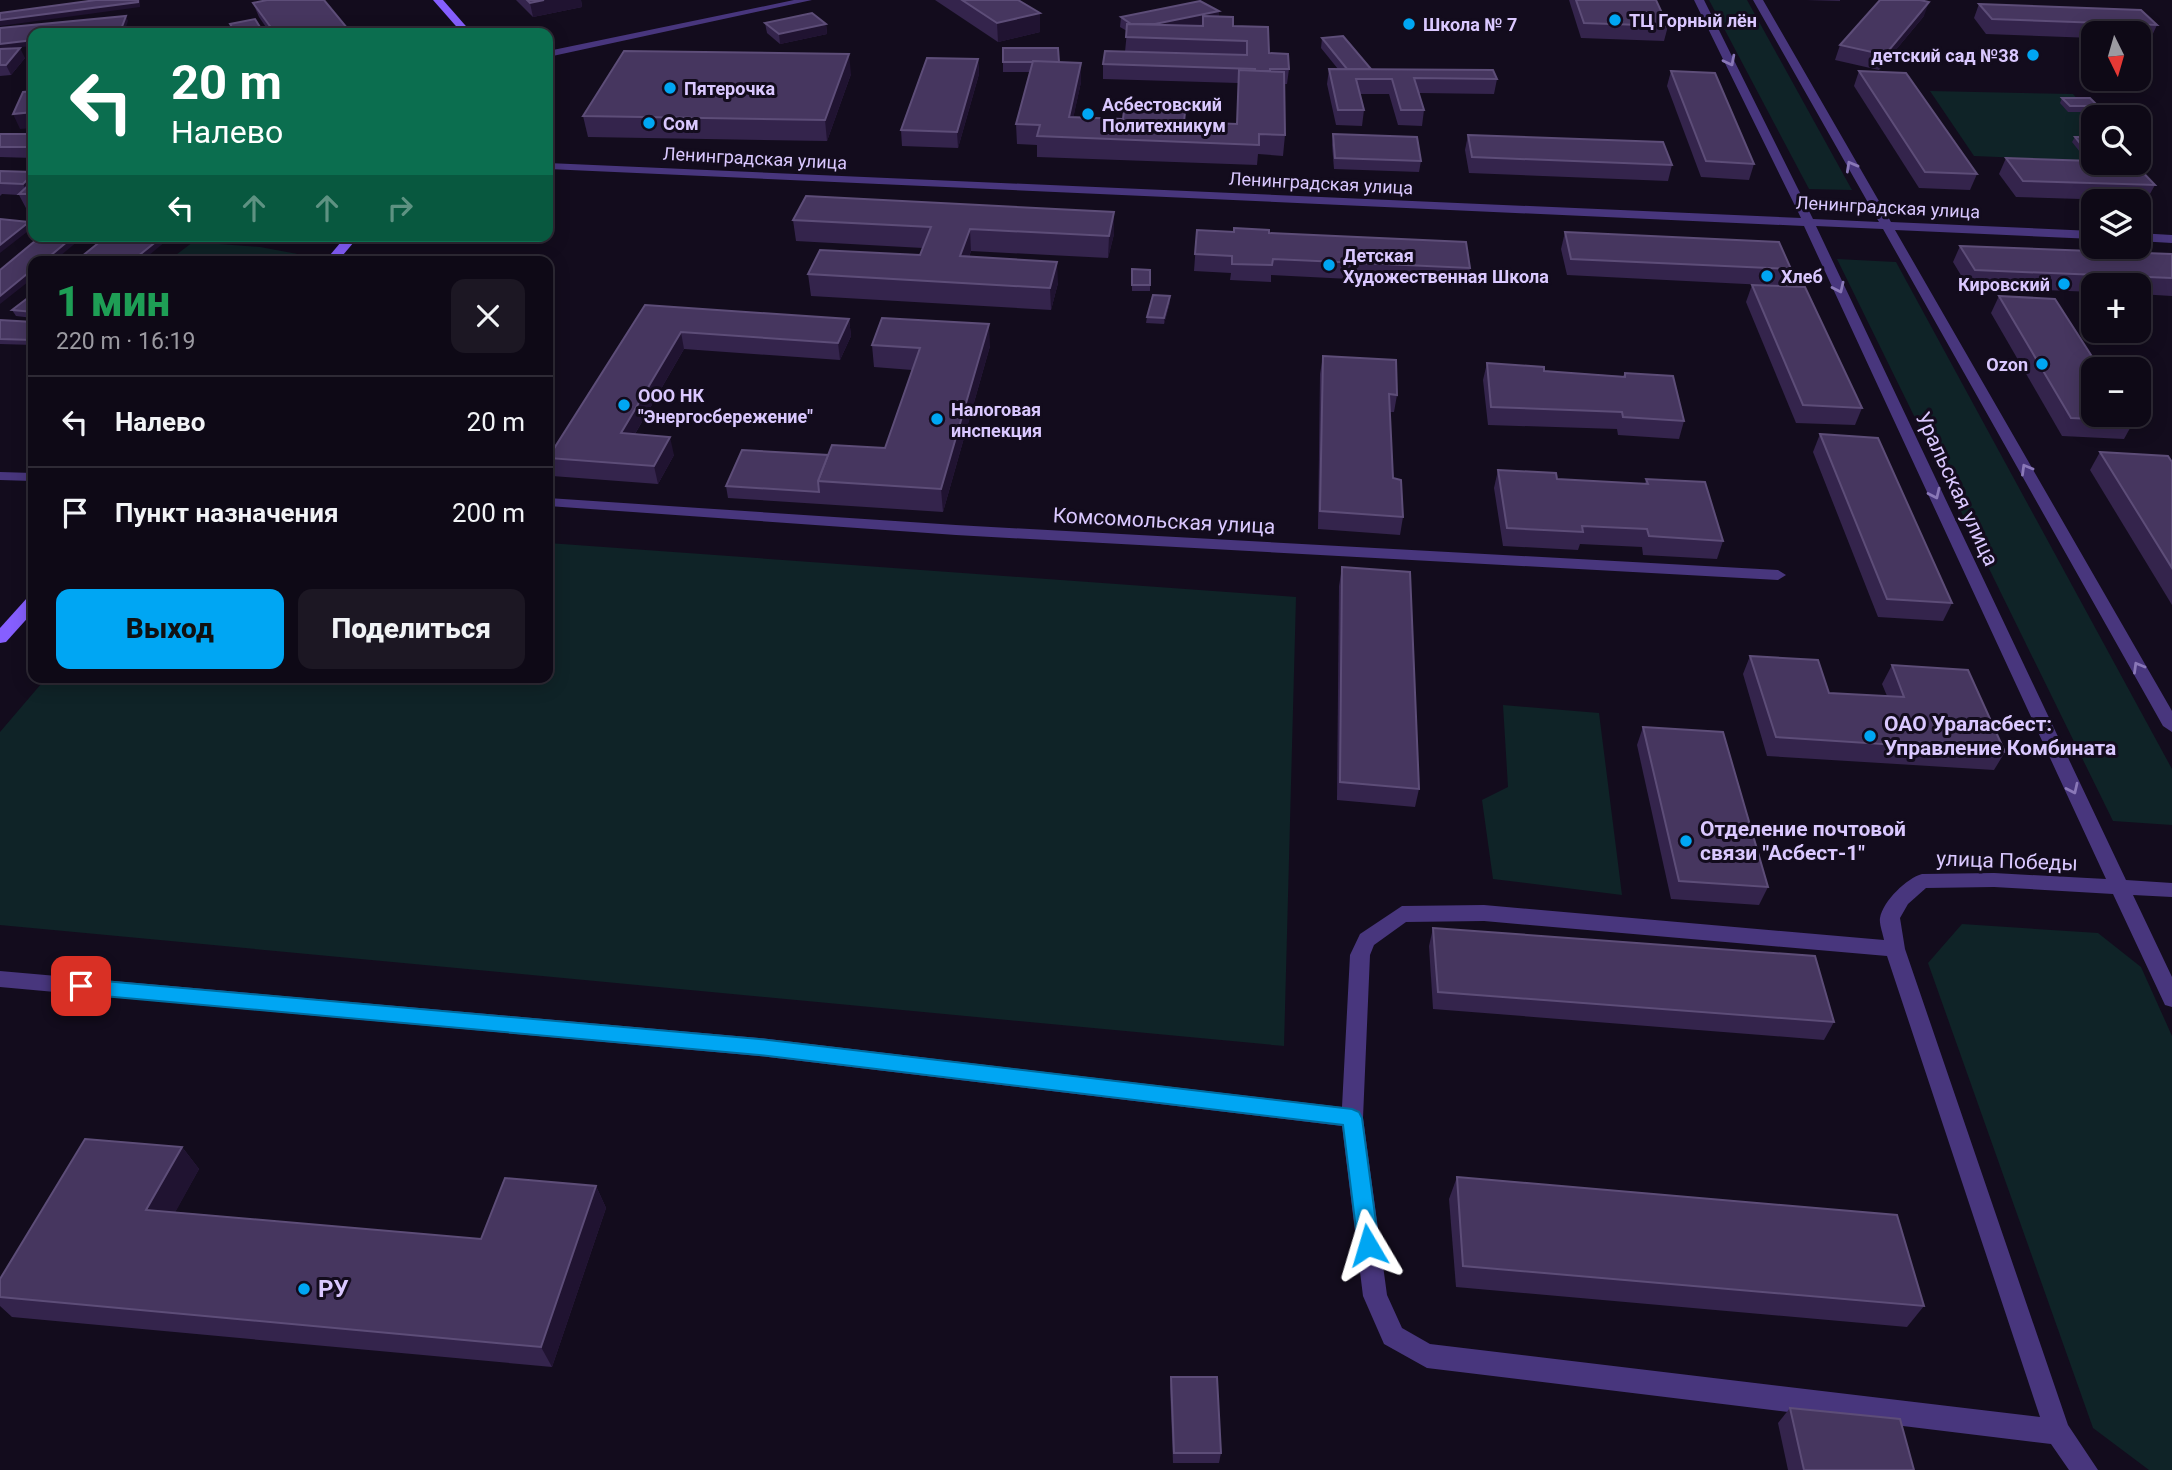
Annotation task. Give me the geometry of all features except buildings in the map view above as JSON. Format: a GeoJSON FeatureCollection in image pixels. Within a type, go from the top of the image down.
{"type":"FeatureCollection","features":[{"type":"Feature","properties":{"kind":"main road"},"geometry":{"type":"LineString","coordinates":[[438,0],[463,28]]}},
{"type":"Feature","properties":{"kind":"main road"},"geometry":{"type":"LineString","coordinates":[[335,256],[348,242]]}},
{"type":"Feature","properties":{"kind":"main road"},"geometry":{"type":"LineString","coordinates":[[0,638],[28,607]]}},
{"type":"Feature","properties":{"kind":"street"},"geometry":{"type":"LineString","coordinates":[[553,53],[807,0]]}},
{"type":"Feature","properties":{"kind":"street","name":"Уральская улица"},"geometry":{"type":"LineString","coordinates":[[1699,0],[1807,220],[2172,999]]}},
{"type":"Feature","properties":{"kind":"street"},"geometry":{"type":"LineString","coordinates":[[1758,0],[1883,224],[2172,726]]}},
{"type":"Feature","properties":{"kind":"street","name":"Ленинградская улица"},"geometry":{"type":"LineString","coordinates":[[553,166],[1807,220],[2081,234]]}},
{"type":"Feature","properties":{"kind":"street"},"geometry":{"type":"LineString","coordinates":[[2151,238],[2172,239]]}},
{"type":"Feature","properties":{"kind":"street"},"geometry":{"type":"LineString","coordinates":[[0,476],[28,477]]}},
{"type":"Feature","properties":{"kind":"street","name":"Комсомольская улица"},"geometry":{"type":"LineString","coordinates":[[553,502],[983,532],[1778,576]]}},
{"type":"Feature","properties":{"kind":"street","name":"улица Победы"},"geometry":{"type":"LineString","coordinates":[[1895,949],[1890,917],[1901,899],[1922,881],[1994,880],[2172,890]]}},
{"type":"Feature","properties":{"kind":"street"},"geometry":{"type":"LineString","coordinates":[[2058,1432],[1427,1356],[1393,1336],[1375,1296],[1352,1118],[1360,955],[1367,940],[1402,914],[1484,913],[1895,949],[2058,1432],[2085,1470]]}},
{"type":"Feature","properties":{"kind":"street"},"geometry":{"type":"LineString","coordinates":[[0,979],[759,1047],[1352,1118]]}},
{"type":"Feature","properties":{"kind":"green space"},"geometry":{"type":"Polygon","coordinates":[[[1709,0],[1747,0],[1852,190],[1809,189],[1709,0]]]}},
{"type":"Feature","properties":{"kind":"green space"},"geometry":{"type":"Polygon","coordinates":[[[1930,91],[2073,94],[2083,105],[2081,160],[1974,156],[1930,91]]]}},
{"type":"Feature","properties":{"kind":"green space"},"geometry":{"type":"Polygon","coordinates":[[[193,242],[260,247],[308,256],[175,256],[193,242]]]}},
{"type":"Feature","properties":{"kind":"green space"},"geometry":{"type":"Polygon","coordinates":[[[1837,259],[1896,262],[2172,769],[2172,825],[2113,821],[1837,259]]]}},
{"type":"Feature","properties":{"kind":"green space"},"geometry":{"type":"Polygon","coordinates":[[[553,543],[1296,597],[1284,1046],[0,925],[0,732],[42,683],[553,683],[553,543]]]}},
{"type":"Feature","properties":{"kind":"green space"},"geometry":{"type":"Polygon","coordinates":[[[1503,705],[1599,713],[1622,895],[1493,879],[1482,800],[1508,787],[1503,705]]]}},
{"type":"Feature","properties":{"kind":"green space"},"geometry":{"type":"Polygon","coordinates":[[[1962,924],[2098,933],[2141,967],[2172,1036],[2172,1470],[2149,1470],[2093,1428],[1928,963],[1962,924]]]}},
{"type":"Feature","properties":{"kind":"place","name":"ТЦ Горный лён"},"geometry":{"type":"Point","coordinates":[1615,20]}},
{"type":"Feature","properties":{"kind":"place","name":"Школа № 7"},"geometry":{"type":"Point","coordinates":[1409,24]}},
{"type":"Feature","properties":{"kind":"place","name":"детский сад №38"},"geometry":{"type":"Point","coordinates":[2033,55]}},
{"type":"Feature","properties":{"kind":"place","name":"Пятерочка"},"geometry":{"type":"Point","coordinates":[670,88]}},
{"type":"Feature","properties":{"kind":"place","name":"Асбестовский Политехникум"},"geometry":{"type":"Point","coordinates":[1088,114]}},
{"type":"Feature","properties":{"kind":"place","name":"Сом"},"geometry":{"type":"Point","coordinates":[649,123]}},
{"type":"Feature","properties":{"kind":"place","name":"Детская Художественная Школа"},"geometry":{"type":"Point","coordinates":[1329,265]}},
{"type":"Feature","properties":{"kind":"place","name":"Хлеб"},"geometry":{"type":"Point","coordinates":[1767,276]}},
{"type":"Feature","properties":{"kind":"place","name":"Кировский"},"geometry":{"type":"Point","coordinates":[2064,284]}},
{"type":"Feature","properties":{"kind":"place","name":"Ozon"},"geometry":{"type":"Point","coordinates":[2042,364]}},
{"type":"Feature","properties":{"kind":"place","name":"ООО НК \"Энергосбережение\""},"geometry":{"type":"Point","coordinates":[624,405]}},
{"type":"Feature","properties":{"kind":"place","name":"Налоговая инспекция"},"geometry":{"type":"Point","coordinates":[937,419]}},
{"type":"Feature","properties":{"kind":"place","name":"ОАО Ураласбест: Управление Комбината"},"geometry":{"type":"Point","coordinates":[1870,736]}},
{"type":"Feature","properties":{"kind":"place","name":"Отделение почтовой связи \"Асбест-1\""},"geometry":{"type":"Point","coordinates":[1686,841]}},
{"type":"Feature","properties":{"kind":"place","name":"РУ"},"geometry":{"type":"Point","coordinates":[304,1289]}},
{"type":"Feature","properties":{"kind":"route"},"geometry":{"type":"LineString","coordinates":[[81,986],[759,1047],[1352,1118],[1368,1245]]}}]}
